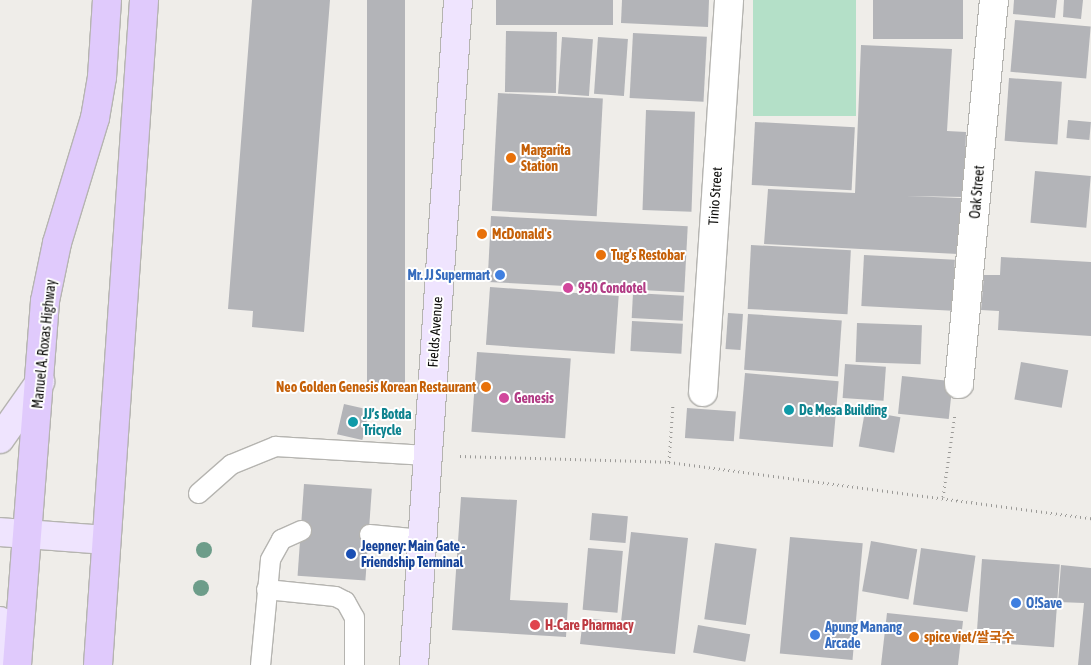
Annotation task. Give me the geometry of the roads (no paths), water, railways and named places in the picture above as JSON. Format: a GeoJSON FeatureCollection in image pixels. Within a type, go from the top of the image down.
{"type":"FeatureCollection","features":[{"type":"Feature","properties":{"kind":"main road","name":"Manuel A. Roxas Highway"},"geometry":{"type":"LineString","coordinates":[[17,665],[13,533],[40,382],[46,301],[57,243],[102,77],[107,0]]}},
{"type":"Feature","properties":{"kind":"main road"},"geometry":{"type":"LineString","coordinates":[[98,665],[144,0]]}},
{"type":"Feature","properties":{"kind":"main road","name":"Fields Avenue"},"geometry":{"type":"LineString","coordinates":[[414,665],[458,0]]}},
{"type":"Feature","properties":{"kind":"main road"},"geometry":{"type":"LineString","coordinates":[[0,439],[40,382]]}},
{"type":"Feature","properties":{"kind":"main road"},"geometry":{"type":"LineString","coordinates":[[13,533],[106,540]]}},
{"type":"Feature","properties":{"kind":"main road"},"geometry":{"type":"LineString","coordinates":[[0,621],[10,665]]}},
{"type":"Feature","properties":{"kind":"street","name":"Tinio Street"},"geometry":{"type":"LineString","coordinates":[[703,392],[729,0]]}},
{"type":"Feature","properties":{"kind":"street","name":"Oak Street"},"geometry":{"type":"LineString","coordinates":[[959,384],[994,0]]}},
{"type":"Feature","properties":{"kind":"lane"},"geometry":{"type":"LineString","coordinates":[[198,494],[231,464],[275,446],[427,455]]}},
{"type":"Feature","properties":{"kind":"lane"},"geometry":{"type":"LineString","coordinates":[[260,665],[266,589],[274,546],[301,530]]}},
{"type":"Feature","properties":{"kind":"lane"},"geometry":{"type":"LineString","coordinates":[[369,534],[422,539]]}},
{"type":"Feature","properties":{"kind":"lane"},"geometry":{"type":"LineString","coordinates":[[266,589],[335,596],[345,601],[354,617],[354,665]]}},
{"type":"Feature","properties":{"kind":"place","name":"Margarita Station"},"geometry":{"type":"Point","coordinates":[511,158]}},
{"type":"Feature","properties":{"kind":"place","name":"McDonald's"},"geometry":{"type":"Point","coordinates":[482,234]}},
{"type":"Feature","properties":{"kind":"place","name":"Tug's Restobar"},"geometry":{"type":"Point","coordinates":[601,255]}},
{"type":"Feature","properties":{"kind":"place","name":"Mr. JJ Supermart"},"geometry":{"type":"Point","coordinates":[500,275]}},
{"type":"Feature","properties":{"kind":"place","name":"950 Condotel"},"geometry":{"type":"Point","coordinates":[568,288]}},
{"type":"Feature","properties":{"kind":"place","name":"Neo Golden Genesis Korean Restaurant"},"geometry":{"type":"Point","coordinates":[486,387]}},
{"type":"Feature","properties":{"kind":"place","name":"Genesis"},"geometry":{"type":"Point","coordinates":[504,398]}},
{"type":"Feature","properties":{"kind":"place","name":"De Mesa Building"},"geometry":{"type":"Point","coordinates":[789,410]}},
{"type":"Feature","properties":{"kind":"place","name":"JJ’s Botda Tricycle"},"geometry":{"type":"Point","coordinates":[353,422]}},
{"type":"Feature","properties":{"kind":"place","name":"Jeepney: Main Gate - Friendship Terminal"},"geometry":{"type":"Point","coordinates":[351,554]}},
{"type":"Feature","properties":{"kind":"place","name":"O!Save"},"geometry":{"type":"Point","coordinates":[1016,603]}},
{"type":"Feature","properties":{"kind":"place","name":"H-Care Pharmacy"},"geometry":{"type":"Point","coordinates":[535,625]}},
{"type":"Feature","properties":{"kind":"place","name":"Apung Manang Arcade"},"geometry":{"type":"Point","coordinates":[815,635]}},
{"type":"Feature","properties":{"kind":"place","name":"spice viet/쌀국수"},"geometry":{"type":"Point","coordinates":[914,637]}}]}
